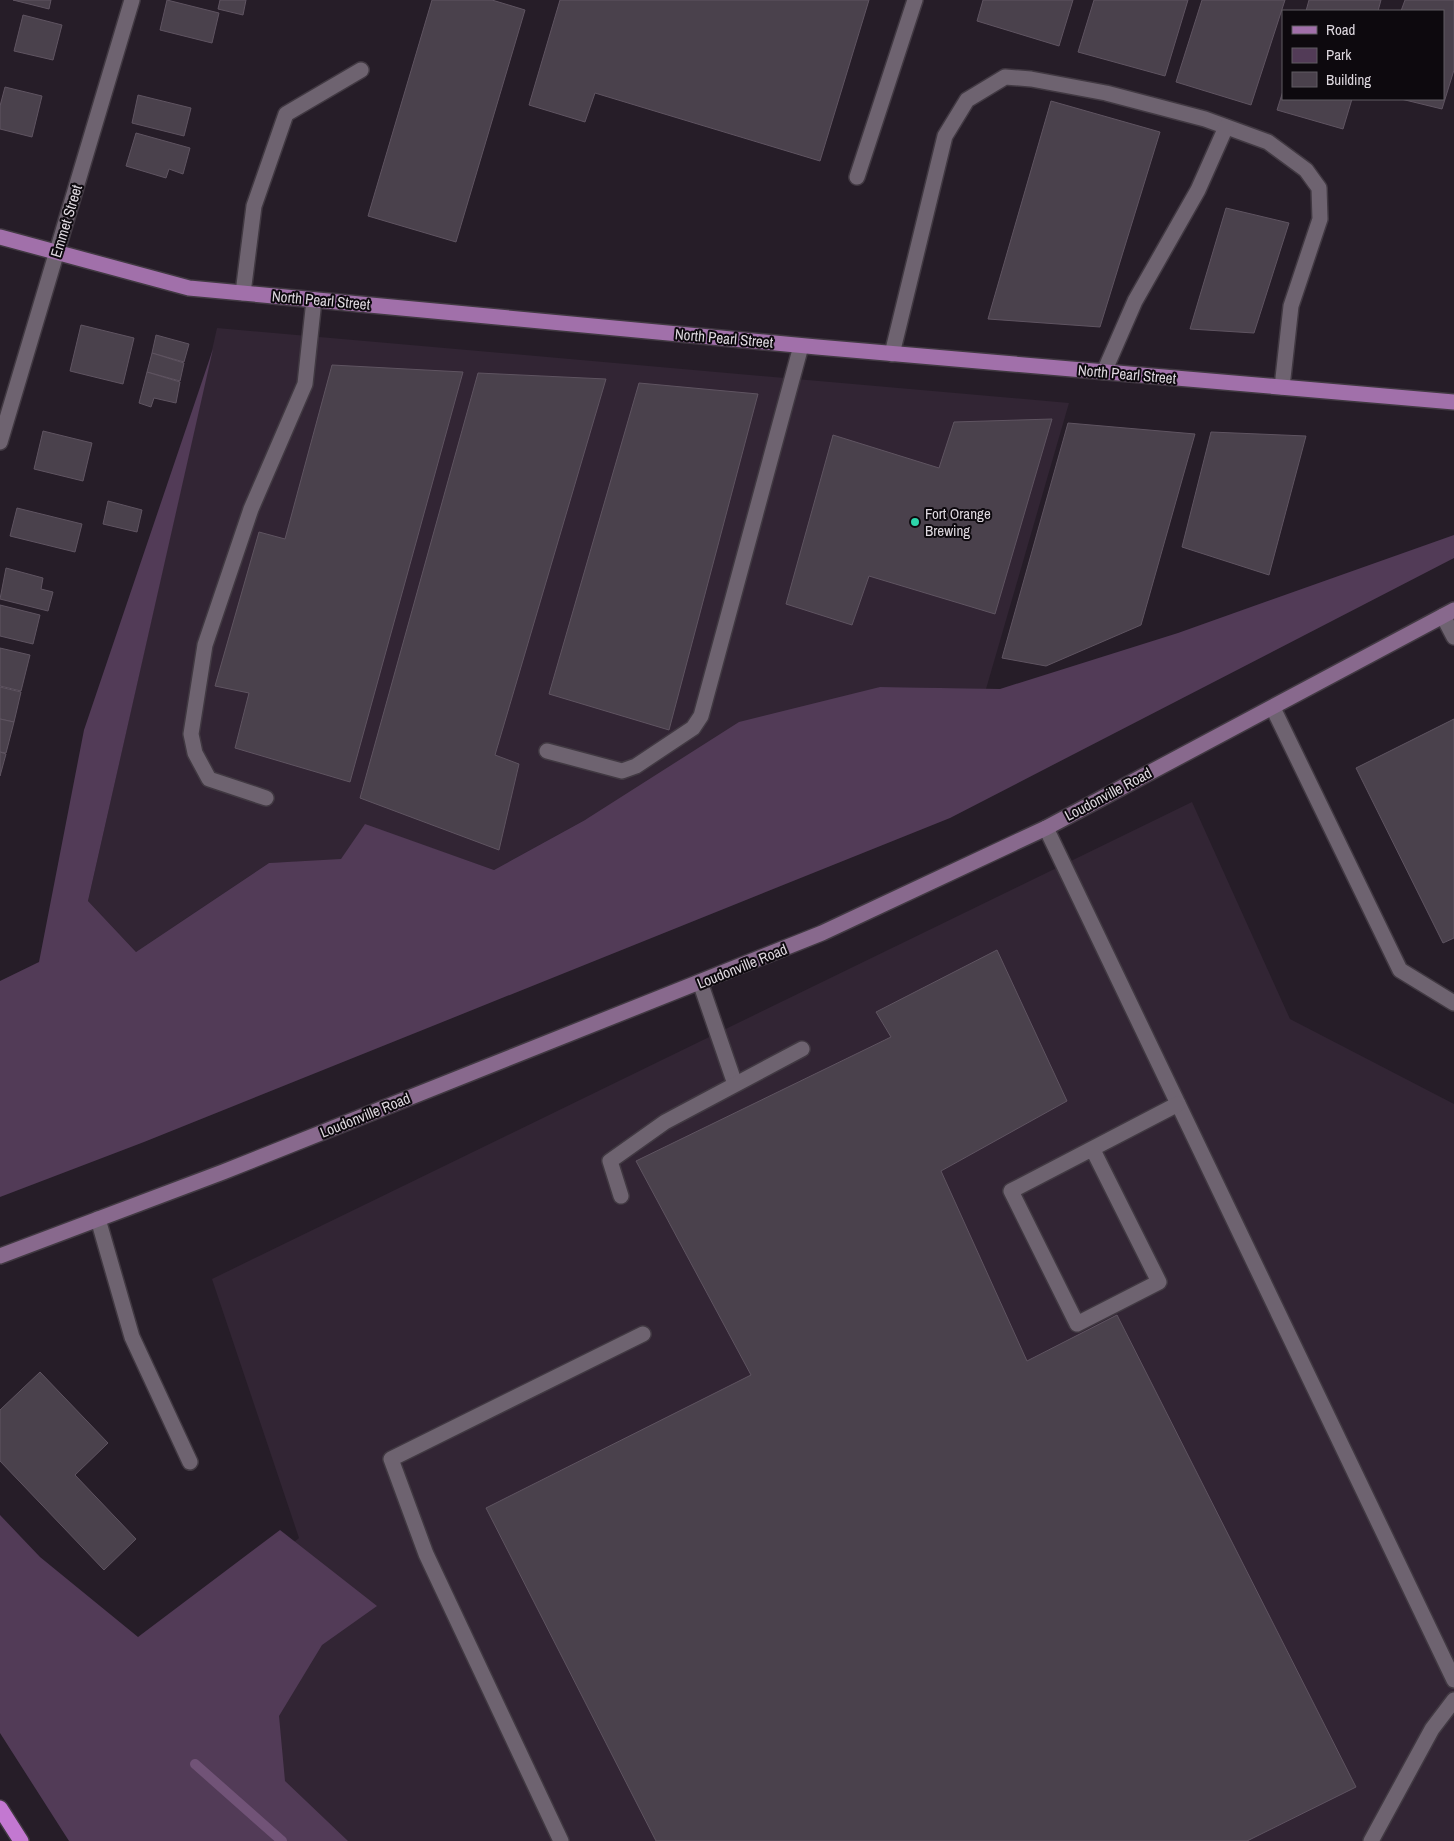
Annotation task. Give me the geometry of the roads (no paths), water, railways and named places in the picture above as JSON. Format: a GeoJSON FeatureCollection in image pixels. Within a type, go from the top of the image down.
{"type":"FeatureCollection","features":[{"type":"Feature","properties":{"kind":"highway"},"geometry":{"type":"LineString","coordinates":[[0,1808],[21,1841]]}},
{"type":"Feature","properties":{"kind":"main road","name":"North Pearl Street"},"geometry":{"type":"LineString","coordinates":[[0,237],[189,288],[801,346],[1454,402]]}},
{"type":"Feature","properties":{"kind":"main road","name":"Loudonville Road"},"geometry":{"type":"LineString","coordinates":[[0,1256],[223,1172],[830,929],[1046,828],[1449,613]]}},
{"type":"Feature","properties":{"kind":"street","name":"Emmet Street"},"geometry":{"type":"LineString","coordinates":[[0,442],[132,0]]}},
{"type":"Feature","properties":{"kind":"street"},"geometry":{"type":"LineString","coordinates":[[857,177],[915,0]]}},
{"type":"Feature","properties":{"kind":"street"},"geometry":{"type":"LineString","coordinates":[[243,293],[254,206],[286,114],[361,70]]}},
{"type":"Feature","properties":{"kind":"street"},"geometry":{"type":"LineString","coordinates":[[892,354],[945,136],[967,100],[1006,77],[1031,79],[1106,92],[1205,118],[1268,142],[1306,170],[1319,188],[1320,219],[1291,306],[1282,387]]}},
{"type":"Feature","properties":{"kind":"street"},"geometry":{"type":"LineString","coordinates":[[1104,372],[1135,301],[1198,190],[1226,127]]}},
{"type":"Feature","properties":{"kind":"street"},"geometry":{"type":"LineString","coordinates":[[266,798],[209,779],[194,753],[191,734],[205,645],[251,509],[306,384],[314,300]]}},
{"type":"Feature","properties":{"kind":"street"},"geometry":{"type":"LineString","coordinates":[[547,751],[622,771],[636,766],[693,728],[701,716],[801,346]]}},
{"type":"Feature","properties":{"kind":"street"},"geometry":{"type":"LineString","coordinates":[[1449,613],[1454,637]]}},
{"type":"Feature","properties":{"kind":"street"},"geometry":{"type":"LineString","coordinates":[[1272,708],[1400,970],[1454,1003]]}},
{"type":"Feature","properties":{"kind":"street"},"geometry":{"type":"LineString","coordinates":[[1046,828],[1454,1680]]}},
{"type":"Feature","properties":{"kind":"street"},"geometry":{"type":"LineString","coordinates":[[700,982],[735,1084]]}},
{"type":"Feature","properties":{"kind":"street"},"geometry":{"type":"LineString","coordinates":[[621,1196],[610,1162],[664,1122],[802,1049]]}},
{"type":"Feature","properties":{"kind":"street"},"geometry":{"type":"LineString","coordinates":[[1093,1150],[1159,1282],[1077,1324],[1011,1191],[1093,1150],[1178,1104]]}},
{"type":"Feature","properties":{"kind":"street"},"geometry":{"type":"LineString","coordinates":[[98,1219],[132,1337],[190,1462]]}},
{"type":"Feature","properties":{"kind":"street"},"geometry":{"type":"LineString","coordinates":[[562,1841],[426,1554],[391,1459],[643,1334]]}},
{"type":"Feature","properties":{"kind":"street"},"geometry":{"type":"LineString","coordinates":[[1371,1841],[1432,1729],[1454,1700]]}},
{"type":"Feature","properties":{"kind":"waterway"},"geometry":{"type":"LineString","coordinates":[[195,1764],[282,1841]]}},
{"type":"Feature","properties":{"kind":"place","name":"Fort Orange Brewing"},"geometry":{"type":"Point","coordinates":[915,522]}}]}
